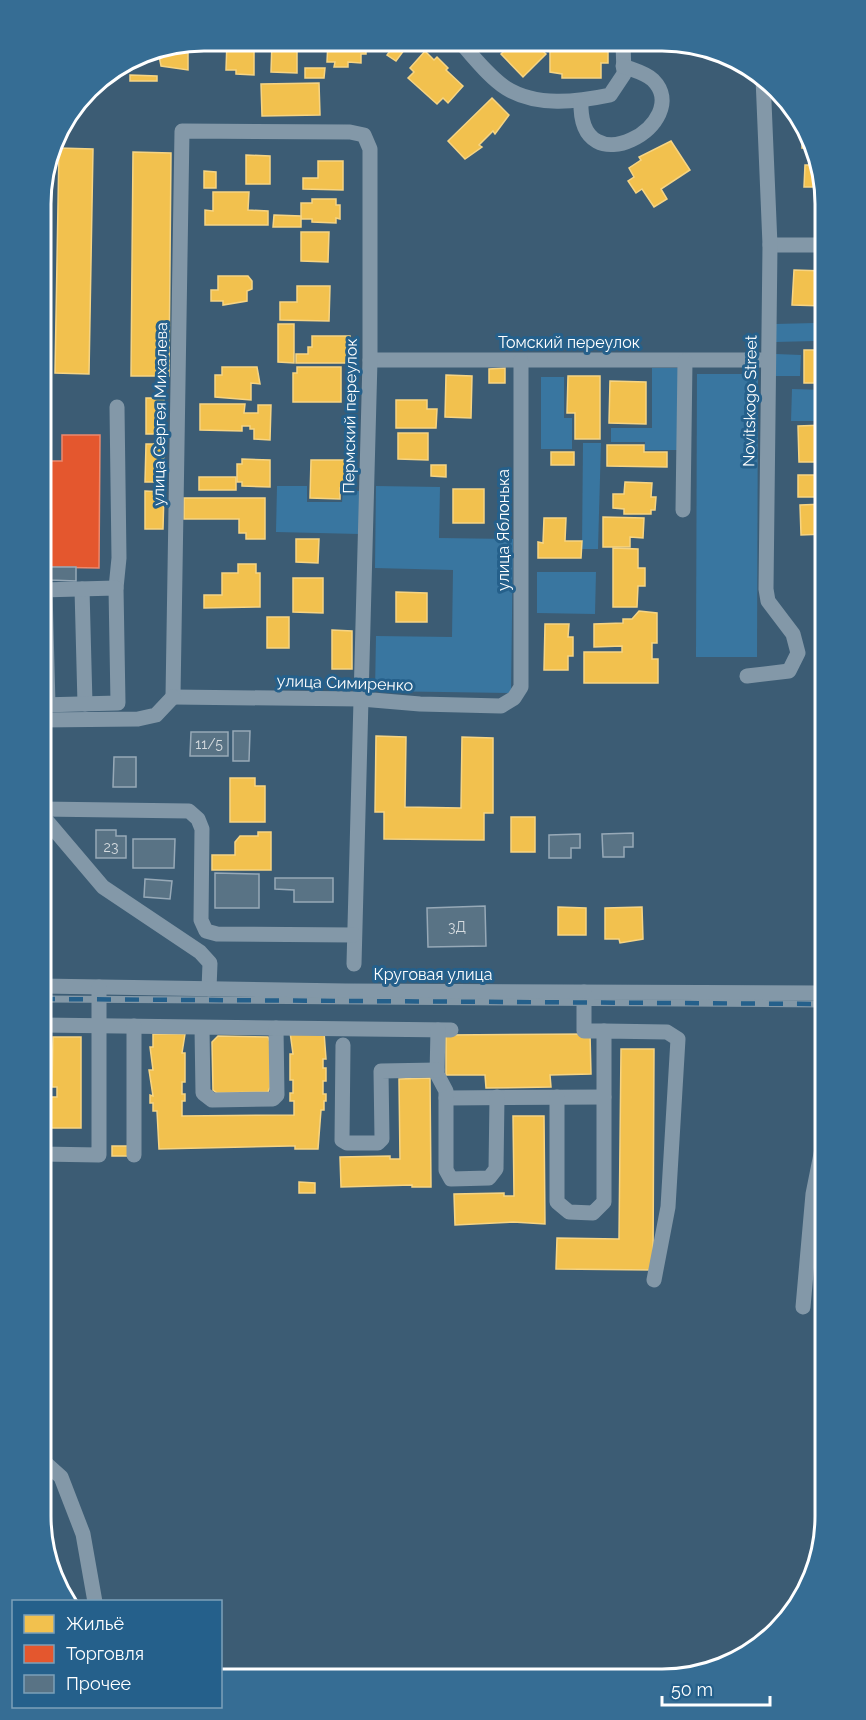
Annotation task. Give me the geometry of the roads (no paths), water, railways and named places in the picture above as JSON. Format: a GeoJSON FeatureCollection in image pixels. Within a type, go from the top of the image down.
{"type":"FeatureCollection","features":[{"type":"Feature","properties":{"kind":"street"},"geometry":{"type":"LineString","coordinates":[[469,51],[504,87],[526,99],[580,101],[610,95],[624,74],[623,51]]}},
{"type":"Feature","properties":{"kind":"street"},"geometry":{"type":"LineString","coordinates":[[580,101],[580,120],[592,138],[606,145],[629,143],[654,124],[661,105],[659,91],[653,80],[623,66]]}},
{"type":"Feature","properties":{"kind":"street","name":"Novitskogo Street"},"geometry":{"type":"LineString","coordinates":[[747,676],[789,671],[798,653],[793,634],[768,601],[767,595],[770,245],[763,89]]}},
{"type":"Feature","properties":{"kind":"street","name":"Пермский переулок"},"geometry":{"type":"LineString","coordinates":[[182,131],[350,132],[364,135],[370,148],[370,360],[354,964]]}},
{"type":"Feature","properties":{"kind":"street","name":"улица Сергея Михалева"},"geometry":{"type":"LineString","coordinates":[[173,697],[182,131]]}},
{"type":"Feature","properties":{"kind":"street"},"geometry":{"type":"LineString","coordinates":[[770,245],[815,245]]}},
{"type":"Feature","properties":{"kind":"street","name":"Томский переулок"},"geometry":{"type":"LineString","coordinates":[[370,360],[768,360]]}},
{"type":"Feature","properties":{"kind":"street","name":"улица Яблонька"},"geometry":{"type":"LineString","coordinates":[[514,698],[521,687],[521,360]]}},
{"type":"Feature","properties":{"kind":"street"},"geometry":{"type":"LineString","coordinates":[[683,510],[685,360]]}},
{"type":"Feature","properties":{"kind":"street"},"geometry":{"type":"LineString","coordinates":[[51,705],[118,703],[117,407]]}},
{"type":"Feature","properties":{"kind":"street"},"geometry":{"type":"LineString","coordinates":[[51,590],[116,588]]}},
{"type":"Feature","properties":{"kind":"street"},"geometry":{"type":"LineString","coordinates":[[82,589],[85,704]]}},
{"type":"Feature","properties":{"kind":"street"},"geometry":{"type":"LineString","coordinates":[[51,720],[138,719],[156,715],[173,697]]}},
{"type":"Feature","properties":{"kind":"street","name":"улица Симиренко"},"geometry":{"type":"LineString","coordinates":[[173,697],[361,699],[420,704],[501,706],[514,698]]}},
{"type":"Feature","properties":{"kind":"street"},"geometry":{"type":"LineString","coordinates":[[51,809],[189,811],[198,819],[202,829],[201,920],[207,931],[217,934],[354,935]]}},
{"type":"Feature","properties":{"kind":"street"},"geometry":{"type":"LineString","coordinates":[[51,826],[103,887],[200,952],[210,963],[209,989]]}},
{"type":"Feature","properties":{"kind":"street","name":"Круговая улица"},"geometry":{"type":"LineString","coordinates":[[51,986],[815,993]]}},
{"type":"Feature","properties":{"kind":"street"},"geometry":{"type":"LineString","coordinates":[[51,1154],[99,1155],[99,987]]}},
{"type":"Feature","properties":{"kind":"street"},"geometry":{"type":"LineString","coordinates":[[584,992],[584,1031],[668,1032],[678,1039],[668,1207],[654,1280]]}},
{"type":"Feature","properties":{"kind":"street"},"geometry":{"type":"LineString","coordinates":[[51,1025],[444,1030],[437,1070],[446,1098],[446,1170],[451,1179],[489,1178],[496,1169],[496,1097]]}},
{"type":"Feature","properties":{"kind":"street"},"geometry":{"type":"LineString","coordinates":[[134,1026],[134,1155]]}},
{"type":"Feature","properties":{"kind":"street"},"geometry":{"type":"LineString","coordinates":[[202,1028],[203,1094],[212,1100],[268,1100],[277,1095],[276,1028]]}},
{"type":"Feature","properties":{"kind":"street"},"geometry":{"type":"LineString","coordinates":[[558,1097],[557,1202],[569,1212],[593,1212],[604,1202],[604,1031]]}},
{"type":"Feature","properties":{"kind":"street"},"geometry":{"type":"LineString","coordinates":[[343,1045],[342,1140],[347,1143],[378,1143],[382,1139],[381,1071],[437,1070]]}},
{"type":"Feature","properties":{"kind":"street"},"geometry":{"type":"LineString","coordinates":[[446,1098],[604,1097]]}},
{"type":"Feature","properties":{"kind":"street"},"geometry":{"type":"LineString","coordinates":[[802,1307],[815,1184]]}},
{"type":"Feature","properties":{"kind":"street"},"geometry":{"type":"LineString","coordinates":[[51,1468],[61,1477],[83,1534],[95,1600]]}},
{"type":"Feature","properties":{"kind":"railway"},"geometry":{"type":"LineString","coordinates":[[51,999],[815,1004]]}}]}
